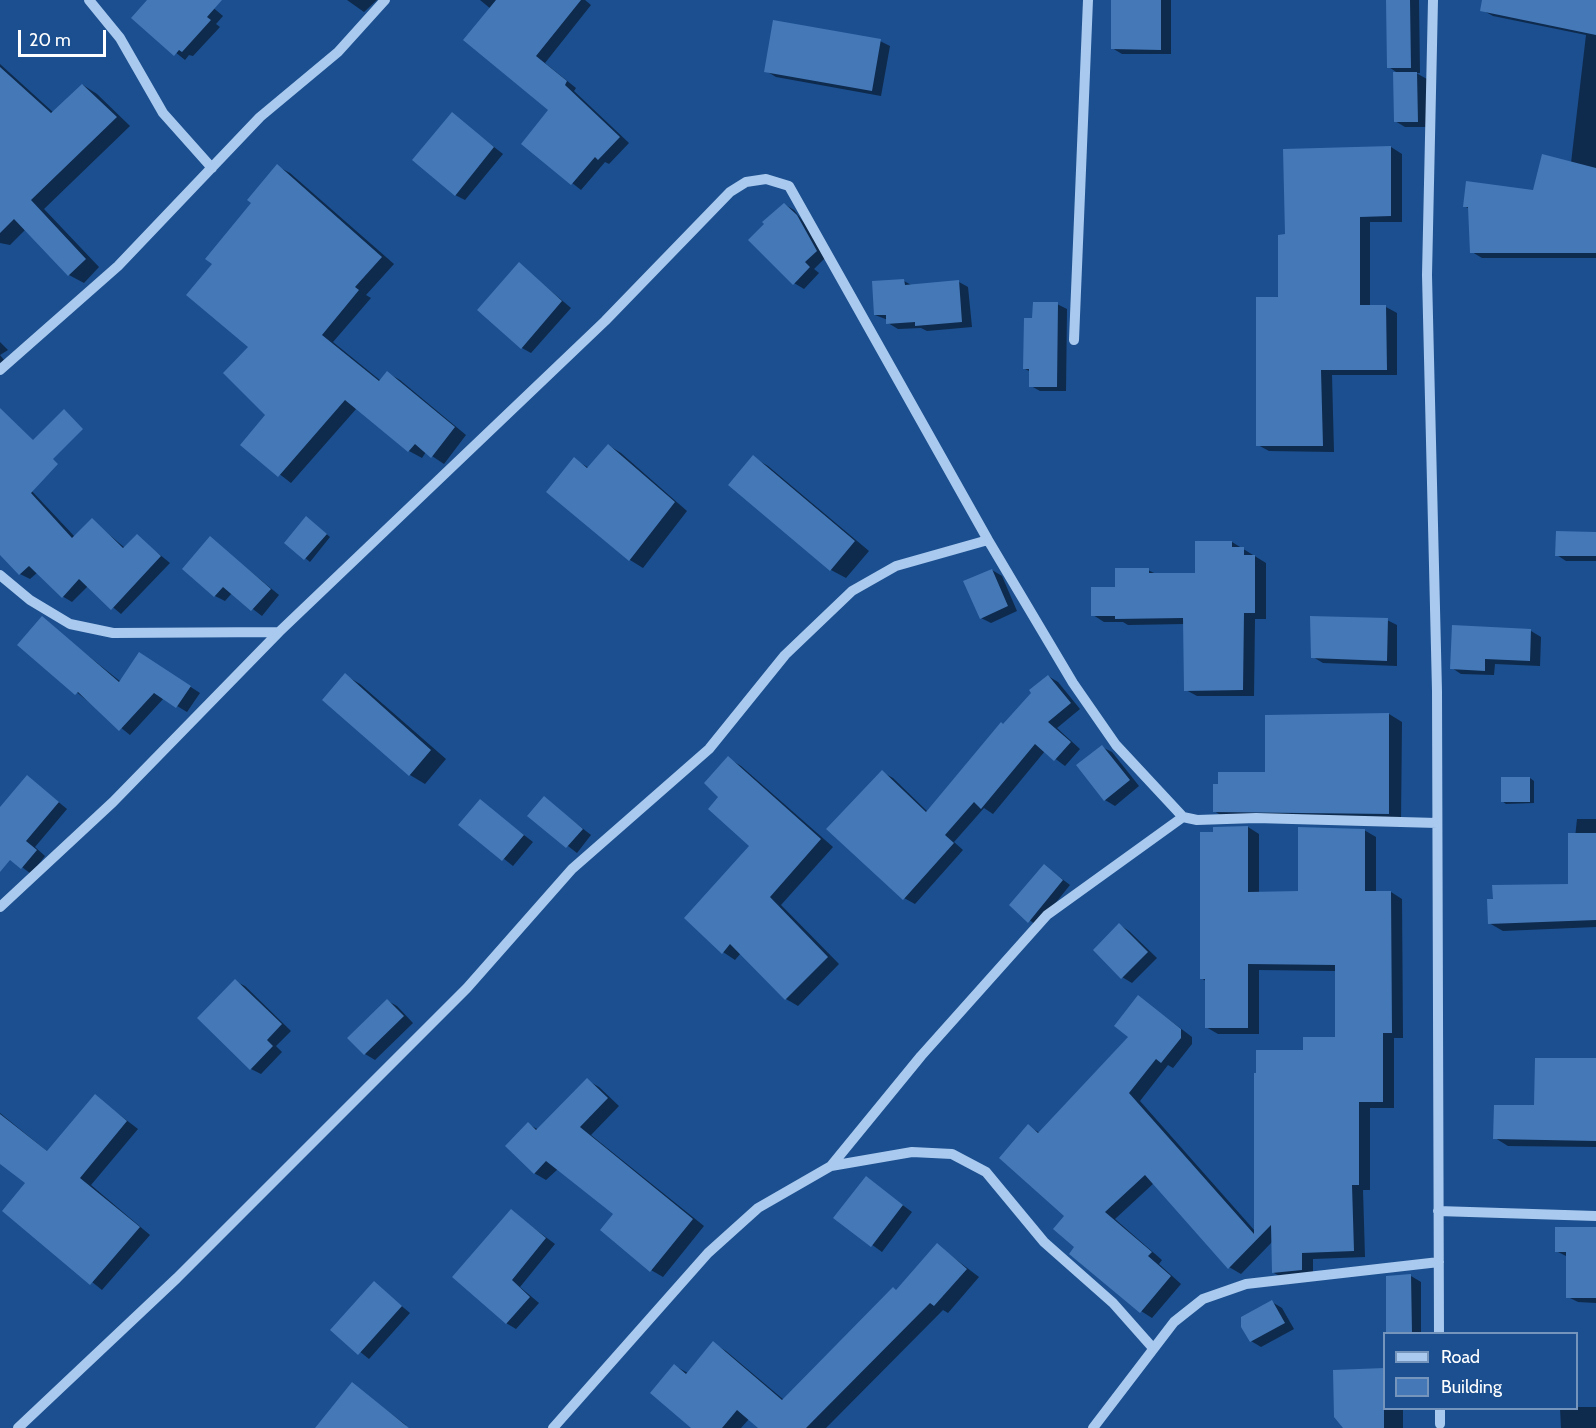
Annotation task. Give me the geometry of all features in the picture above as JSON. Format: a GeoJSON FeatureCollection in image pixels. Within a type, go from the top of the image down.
{"type":"FeatureCollection","features":[{"type":"Feature","properties":{"kind":"street"},"geometry":{"type":"LineString","coordinates":[[89,0],[120,38],[163,113],[212,168]]}},
{"type":"Feature","properties":{"kind":"street"},"geometry":{"type":"LineString","coordinates":[[0,370],[118,266],[260,117],[338,52],[385,0]]}},
{"type":"Feature","properties":{"kind":"street"},"geometry":{"type":"LineString","coordinates":[[1074,340],[1088,0]]}},
{"type":"Feature","properties":{"kind":"street"},"geometry":{"type":"LineString","coordinates":[[1433,0],[1427,275],[1437,691],[1439,1332]]}},
{"type":"Feature","properties":{"kind":"street"},"geometry":{"type":"LineString","coordinates":[[0,907],[113,802],[279,632],[596,330],[730,192],[746,182],[766,179],[789,186],[988,540],[1073,683],[1116,745],[1183,817],[1197,820],[1256,818],[1437,823]]}},
{"type":"Feature","properties":{"kind":"street"},"geometry":{"type":"LineString","coordinates":[[18,1428],[177,1278],[459,997],[572,869],[709,749],[785,655],[852,591],[896,566],[988,540]]}},
{"type":"Feature","properties":{"kind":"street"},"geometry":{"type":"LineString","coordinates":[[0,575],[30,600],[70,624],[113,633],[279,632]]}},
{"type":"Feature","properties":{"kind":"street"},"geometry":{"type":"LineString","coordinates":[[831,1166],[921,1056],[1047,915],[1183,817]]}},
{"type":"Feature","properties":{"kind":"street"},"geometry":{"type":"LineString","coordinates":[[553,1428],[708,1253],[758,1208],[831,1166],[912,1152],[952,1154],[986,1172],[1044,1242],[1113,1303],[1152,1347]]}},
{"type":"Feature","properties":{"kind":"street"},"geometry":{"type":"LineString","coordinates":[[1438,1211],[1596,1216]]}},
{"type":"Feature","properties":{"kind":"street"},"geometry":{"type":"LineString","coordinates":[[1093,1428],[1152,1347],[1174,1322],[1203,1299],[1246,1284],[1439,1262]]}},
{"type":"Feature","properties":{"kind":"street"},"geometry":{"type":"LineString","coordinates":[[1440,1410],[1440,1424]]}},
{"type":"Feature","properties":{"kind":"building"},"geometry":{"type":"Polygon","coordinates":[[[147,0],[222,0],[207,17],[211,20],[182,52],[179,50],[174,56],[131,18],[147,0]]]}},
{"type":"Feature","properties":{"kind":"building"},"geometry":{"type":"Polygon","coordinates":[[[496,0],[581,0],[536,56],[567,81],[565,85],[620,137],[598,160],[595,157],[571,185],[521,144],[548,110],[463,40],[496,0]]]}},
{"type":"Feature","properties":{"kind":"building"},"geometry":{"type":"Polygon","coordinates":[[[1111,0],[1161,0],[1161,50],[1111,49],[1111,0]]]}},
{"type":"Feature","properties":{"kind":"building"},"geometry":{"type":"Polygon","coordinates":[[[1386,0],[1410,0],[1411,68],[1387,68],[1386,0]]]}},
{"type":"Feature","properties":{"kind":"building"},"geometry":{"type":"Polygon","coordinates":[[[1482,0],[1596,0],[1596,35],[1480,11],[1482,0]]]}},
{"type":"Feature","properties":{"kind":"building"},"geometry":{"type":"Polygon","coordinates":[[[773,20],[881,39],[872,91],[764,72],[773,20]]]}},
{"type":"Feature","properties":{"kind":"building"},"geometry":{"type":"Polygon","coordinates":[[[0,67],[51,113],[82,84],[117,117],[31,200],[86,259],[68,276],[14,219],[0,233],[0,67]]]}},
{"type":"Feature","properties":{"kind":"building"},"geometry":{"type":"Polygon","coordinates":[[[1393,72],[1417,72],[1418,122],[1394,122],[1393,72]]]}},
{"type":"Feature","properties":{"kind":"building"},"geometry":{"type":"Polygon","coordinates":[[[452,112],[494,147],[455,196],[412,160],[452,112]]]}},
{"type":"Feature","properties":{"kind":"building"},"geometry":{"type":"Polygon","coordinates":[[[1391,146],[1391,216],[1360,217],[1360,305],[1386,305],[1387,370],[1321,370],[1323,446],[1256,446],[1256,297],[1278,297],[1278,235],[1285,234],[1283,149],[1391,146]]]}},
{"type":"Feature","properties":{"kind":"building"},"geometry":{"type":"Polygon","coordinates":[[[1542,154],[1596,168],[1596,253],[1470,253],[1468,207],[1463,207],[1466,181],[1533,190],[1542,154]]]}},
{"type":"Feature","properties":{"kind":"building"},"geometry":{"type":"Polygon","coordinates":[[[277,164],[382,257],[355,287],[359,290],[322,335],[379,381],[387,371],[455,427],[431,458],[415,444],[408,452],[345,400],[278,477],[240,445],[265,415],[223,373],[248,347],[186,295],[212,264],[205,259],[251,203],[247,200],[277,164]]]}},
{"type":"Feature","properties":{"kind":"building"},"geometry":{"type":"Polygon","coordinates":[[[784,203],[797,215],[817,251],[805,262],[810,267],[793,285],[748,240],[764,224],[762,222],[784,203]]]}},
{"type":"Feature","properties":{"kind":"building"},"geometry":{"type":"Polygon","coordinates":[[[519,262],[562,301],[521,349],[477,310],[519,262]]]}},
{"type":"Feature","properties":{"kind":"building"},"geometry":{"type":"Polygon","coordinates":[[[904,279],[905,285],[959,280],[962,322],[915,326],[915,322],[886,324],[886,315],[874,315],[872,281],[904,279]]]}},
{"type":"Feature","properties":{"kind":"building"},"geometry":{"type":"Polygon","coordinates":[[[1033,302],[1058,302],[1057,387],[1029,387],[1029,369],[1023,369],[1024,318],[1032,318],[1033,302]]]}},
{"type":"Feature","properties":{"kind":"building"},"geometry":{"type":"Polygon","coordinates":[[[0,408],[33,440],[64,409],[83,429],[53,459],[58,464],[31,493],[72,538],[92,518],[123,548],[137,534],[161,556],[111,610],[79,579],[62,598],[29,566],[19,575],[0,555],[0,408]]]}},
{"type":"Feature","properties":{"kind":"building"},"geometry":{"type":"Polygon","coordinates":[[[608,444],[675,502],[629,561],[546,492],[574,457],[587,468],[608,444]]]}},
{"type":"Feature","properties":{"kind":"building"},"geometry":{"type":"Polygon","coordinates":[[[753,455],[855,541],[830,571],[728,485],[753,455]]]}},
{"type":"Feature","properties":{"kind":"building"},"geometry":{"type":"Polygon","coordinates":[[[306,516],[327,534],[304,560],[284,543],[306,516]]]}},
{"type":"Feature","properties":{"kind":"building"},"geometry":{"type":"Polygon","coordinates":[[[1556,531],[1596,532],[1596,556],[1555,556],[1556,531]]]}},
{"type":"Feature","properties":{"kind":"building"},"geometry":{"type":"Polygon","coordinates":[[[210,536],[271,589],[251,611],[223,587],[214,597],[182,569],[210,536]]]}},
{"type":"Feature","properties":{"kind":"building"},"geometry":{"type":"Polygon","coordinates":[[[1195,541],[1232,541],[1232,547],[1244,547],[1244,555],[1255,555],[1255,613],[1244,613],[1243,690],[1184,691],[1183,618],[1115,619],[1115,616],[1091,616],[1091,587],[1115,587],[1115,568],[1149,568],[1149,573],[1195,573],[1195,541]]]}},
{"type":"Feature","properties":{"kind":"building"},"geometry":{"type":"Polygon","coordinates":[[[992,569],[1008,606],[980,619],[963,581],[992,569]]]}},
{"type":"Feature","properties":{"kind":"building"},"geometry":{"type":"Polygon","coordinates":[[[42,616],[119,682],[139,652],[191,686],[176,708],[154,693],[119,731],[78,692],[75,695],[17,645],[42,616]]]}},
{"type":"Feature","properties":{"kind":"building"},"geometry":{"type":"Polygon","coordinates":[[[1310,616],[1388,618],[1387,661],[1311,658],[1310,616]]]}},
{"type":"Feature","properties":{"kind":"building"},"geometry":{"type":"Polygon","coordinates":[[[1452,625],[1531,629],[1530,661],[1485,659],[1485,671],[1450,669],[1452,625]]]}},
{"type":"Feature","properties":{"kind":"building"},"geometry":{"type":"Polygon","coordinates":[[[345,673],[431,750],[409,776],[322,700],[345,673]]]}},
{"type":"Feature","properties":{"kind":"building"},"geometry":{"type":"Polygon","coordinates":[[[1048,675],[1071,703],[1048,722],[1071,742],[1054,761],[1035,744],[981,809],[974,802],[945,835],[954,843],[903,900],[826,829],[882,770],[926,812],[1001,722],[1003,724],[1031,693],[1029,690],[1048,675]]]}},
{"type":"Feature","properties":{"kind":"building"},"geometry":{"type":"Polygon","coordinates":[[[1389,713],[1389,814],[1213,812],[1213,784],[1218,784],[1218,772],[1265,772],[1265,715],[1389,713]]]}},
{"type":"Feature","properties":{"kind":"building"},"geometry":{"type":"Polygon","coordinates":[[[1102,745],[1130,780],[1104,801],[1076,765],[1102,745]]]}},
{"type":"Feature","properties":{"kind":"building"},"geometry":{"type":"Polygon","coordinates":[[[728,756],[821,839],[770,897],[828,957],[785,1000],[730,944],[722,954],[684,918],[749,846],[708,809],[718,797],[704,783],[728,756]]]}},
{"type":"Feature","properties":{"kind":"building"},"geometry":{"type":"Polygon","coordinates":[[[27,775],[59,802],[26,841],[37,850],[21,869],[10,860],[0,872],[0,807],[27,775]]]}},
{"type":"Feature","properties":{"kind":"building"},"geometry":{"type":"Polygon","coordinates":[[[1501,777],[1530,777],[1530,802],[1501,802],[1501,777]]]}},
{"type":"Feature","properties":{"kind":"building"},"geometry":{"type":"Polygon","coordinates":[[[544,796],[583,829],[566,848],[527,816],[544,796]]]}},
{"type":"Feature","properties":{"kind":"building"},"geometry":{"type":"Polygon","coordinates":[[[480,799],[524,835],[502,861],[458,825],[480,799]]]}},
{"type":"Feature","properties":{"kind":"building"},"geometry":{"type":"Polygon","coordinates":[[[1248,826],[1248,892],[1298,891],[1298,827],[1365,829],[1365,891],[1391,891],[1392,1033],[1383,1033],[1383,1102],[1359,1102],[1359,1185],[1352,1185],[1354,1251],[1302,1253],[1302,1270],[1272,1273],[1271,1225],[1228,1269],[1145,1175],[1105,1212],[1152,1252],[1148,1256],[1171,1276],[1140,1313],[1069,1254],[1074,1247],[1053,1229],[1064,1216],[999,1158],[1028,1124],[1038,1133],[1128,1037],[1114,1026],[1138,995],[1181,1029],[1181,1038],[1161,1063],[1156,1059],[1129,1093],[1254,1234],[1256,1050],[1303,1050],[1303,1037],[1335,1037],[1335,965],[1248,964],[1248,1028],[1205,1028],[1205,979],[1200,979],[1200,832],[1213,832],[1213,827],[1248,826]]]}},
{"type":"Feature","properties":{"kind":"building"},"geometry":{"type":"Polygon","coordinates":[[[1568,833],[1596,833],[1596,920],[1488,924],[1487,899],[1493,899],[1492,885],[1568,884],[1568,833]]]}},
{"type":"Feature","properties":{"kind":"building"},"geometry":{"type":"Polygon","coordinates":[[[1044,864],[1063,880],[1028,923],[1009,905],[1044,864]]]}},
{"type":"Feature","properties":{"kind":"building"},"geometry":{"type":"Polygon","coordinates":[[[1119,923],[1148,952],[1121,979],[1093,950],[1119,923]]]}},
{"type":"Feature","properties":{"kind":"building"},"geometry":{"type":"Polygon","coordinates":[[[235,979],[282,1024],[267,1040],[273,1046],[250,1070],[197,1018],[235,979]]]}},
{"type":"Feature","properties":{"kind":"building"},"geometry":{"type":"Polygon","coordinates":[[[387,999],[404,1016],[364,1055],[347,1038],[387,999]]]}},
{"type":"Feature","properties":{"kind":"building"},"geometry":{"type":"Polygon","coordinates":[[[1535,1058],[1596,1058],[1596,1141],[1493,1139],[1494,1105],[1534,1105],[1535,1058]]]}},
{"type":"Feature","properties":{"kind":"building"},"geometry":{"type":"Polygon","coordinates":[[[587,1078],[608,1098],[580,1127],[693,1219],[650,1272],[600,1230],[613,1214],[546,1161],[534,1174],[505,1146],[528,1122],[536,1130],[587,1078]]]}},
{"type":"Feature","properties":{"kind":"building"},"geometry":{"type":"Polygon","coordinates":[[[95,1094],[127,1121],[80,1178],[140,1227],[90,1285],[2,1211],[25,1183],[0,1164],[0,1114],[47,1151],[95,1094]]]}},
{"type":"Feature","properties":{"kind":"building"},"geometry":{"type":"Polygon","coordinates":[[[866,1176],[903,1205],[871,1247],[833,1218],[866,1176]]]}},
{"type":"Feature","properties":{"kind":"building"},"geometry":{"type":"Polygon","coordinates":[[[511,1209],[546,1238],[512,1280],[530,1297],[506,1324],[452,1277],[511,1209]]]}},
{"type":"Feature","properties":{"kind":"building"},"geometry":{"type":"Polygon","coordinates":[[[1555,1227],[1596,1227],[1596,1298],[1566,1298],[1566,1252],[1555,1252],[1555,1227]]]}},
{"type":"Feature","properties":{"kind":"building"},"geometry":{"type":"Polygon","coordinates":[[[937,1243],[967,1269],[934,1306],[930,1303],[806,1428],[758,1428],[737,1410],[722,1428],[691,1428],[650,1393],[674,1364],[686,1374],[713,1341],[782,1400],[893,1287],[896,1290],[937,1243]]]}},
{"type":"Feature","properties":{"kind":"building"},"geometry":{"type":"Polygon","coordinates":[[[1411,1274],[1412,1332],[1386,1332],[1386,1276],[1411,1274]]]}},
{"type":"Feature","properties":{"kind":"building"},"geometry":{"type":"Polygon","coordinates":[[[374,1281],[402,1306],[358,1355],[330,1330],[374,1281]]]}},
{"type":"Feature","properties":{"kind":"building"},"geometry":{"type":"Polygon","coordinates":[[[1272,1300],[1285,1323],[1250,1342],[1241,1327],[1241,1317],[1272,1300]]]}},
{"type":"Feature","properties":{"kind":"building"},"geometry":{"type":"Polygon","coordinates":[[[1383,1368],[1384,1428],[1343,1428],[1334,1417],[1333,1370],[1383,1368]]]}},
{"type":"Feature","properties":{"kind":"building"},"geometry":{"type":"Polygon","coordinates":[[[352,1382],[409,1428],[315,1428],[352,1382]]]}}]}
